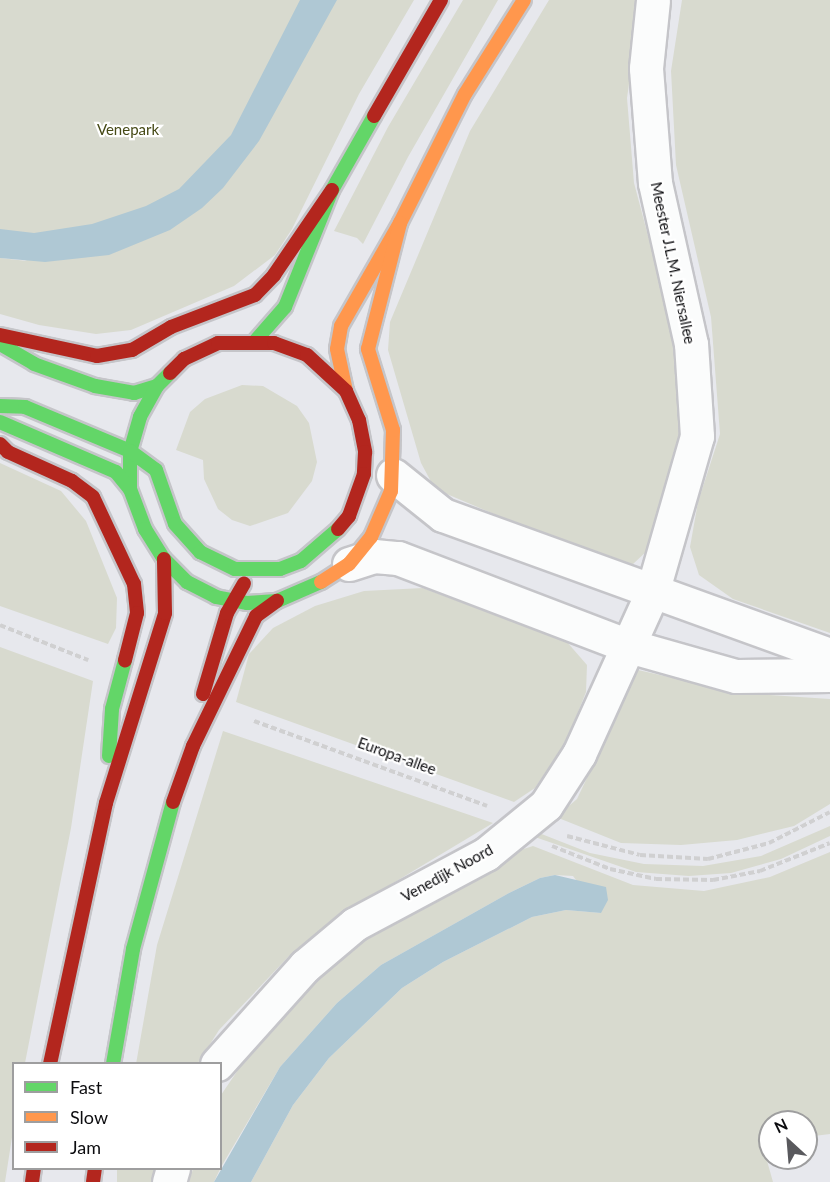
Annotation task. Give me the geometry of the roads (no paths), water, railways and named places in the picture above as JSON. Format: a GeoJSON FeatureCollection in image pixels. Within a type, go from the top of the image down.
{"type":"FeatureCollection","features":[{"type":"Feature","properties":{"kind":"main road"},"geometry":{"type":"LineString","coordinates":[[0,335],[70,352],[109,356],[132,350],[204,313],[245,301],[274,275],[332,190],[441,0]]}},
{"type":"Feature","properties":{"kind":"main road"},"geometry":{"type":"LineString","coordinates":[[0,406],[26,406],[130,451],[156,470],[167,507],[186,539],[217,562],[253,571],[280,569],[301,561],[335,533],[358,495],[365,452],[359,420],[346,391],[337,350],[341,326],[400,223],[465,94],[524,0]]}},
{"type":"Feature","properties":{"kind":"main road"},"geometry":{"type":"LineString","coordinates":[[256,340],[285,307],[332,190]]}},
{"type":"Feature","properties":{"kind":"main road"},"geometry":{"type":"LineString","coordinates":[[112,1062],[133,949],[161,835],[193,746],[256,616],[277,601],[315,586],[349,564],[380,522],[393,475],[393,430],[368,349],[400,223]]}},
{"type":"Feature","properties":{"kind":"main road"},"geometry":{"type":"LineString","coordinates":[[130,489],[130,451],[140,417],[157,386],[169,371],[200,349],[218,343],[256,340],[307,355],[346,391]]}},
{"type":"Feature","properties":{"kind":"main road"},"geometry":{"type":"LineString","coordinates":[[0,344],[34,364],[95,386],[135,393],[157,386]]}},
{"type":"Feature","properties":{"kind":"main road"},"geometry":{"type":"LineString","coordinates":[[0,422],[116,472],[130,489],[145,529],[164,559],[187,582],[231,601],[277,601]]}},
{"type":"Feature","properties":{"kind":"main road"},"geometry":{"type":"LineString","coordinates":[[0,444],[8,452],[72,481],[93,497],[134,584],[136,614],[112,709],[106,803]]}},
{"type":"Feature","properties":{"kind":"main road"},"geometry":{"type":"LineString","coordinates":[[365,452],[393,475]]}},
{"type":"Feature","properties":{"kind":"main road"},"geometry":{"type":"LineString","coordinates":[[50,1062],[106,803],[165,613],[164,559]]}},
{"type":"Feature","properties":{"kind":"main road"},"geometry":{"type":"LineString","coordinates":[[193,746],[210,662],[231,601],[253,571]]}},
{"type":"Feature","properties":{"kind":"street","name":"Meester J.L.M. Niersallee"},"geometry":{"type":"LineString","coordinates":[[652,593],[697,436],[692,344],[655,183],[646,68],[653,0]]}},
{"type":"Feature","properties":{"kind":"street"},"geometry":{"type":"LineString","coordinates":[[393,475],[443,515],[652,593],[830,655]]}},
{"type":"Feature","properties":{"kind":"street"},"geometry":{"type":"LineString","coordinates":[[349,564],[374,556],[398,558],[629,646],[736,676],[830,675]]}},
{"type":"Feature","properties":{"kind":"street","name":"Venedijk Noord"},"geometry":{"type":"LineString","coordinates":[[219,1062],[305,966],[355,924],[486,854],[523,827],[551,798],[579,754],[652,593]]}},
{"type":"Feature","properties":{"kind":"water"},"geometry":{"type":"Polygon","coordinates":[[[300,0],[337,0],[259,141],[223,188],[202,208],[170,230],[109,255],[45,262],[0,258],[0,229],[34,233],[92,224],[146,206],[179,189],[231,135],[300,0]]]}},
{"type":"Feature","properties":{"kind":"water"},"geometry":{"type":"Polygon","coordinates":[[[555,875],[606,887],[608,900],[601,913],[566,910],[532,917],[443,962],[402,988],[329,1058],[293,1105],[251,1182],[214,1182],[280,1067],[337,1003],[381,965],[540,878],[555,875]]]}},
{"type":"Feature","properties":{"kind":"park label","name":"Venepark"},"geometry":{"type":"Point","coordinates":[128,130]}}]}
